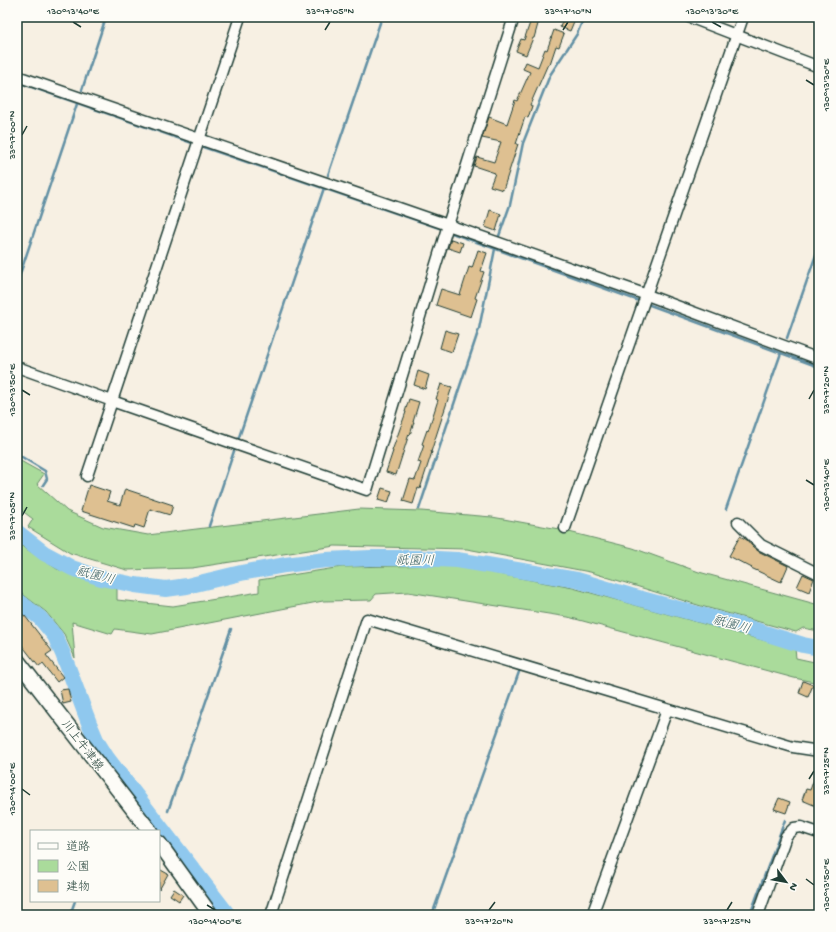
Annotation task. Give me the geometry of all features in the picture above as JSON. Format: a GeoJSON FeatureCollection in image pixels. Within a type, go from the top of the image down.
{"type":"FeatureCollection","features":[{"type":"Feature","properties":{"kind":"main road","name":"川上牛津線"},"geometry":{"type":"LineString","coordinates":[[17,660],[149,830]]}},
{"type":"Feature","properties":{"kind":"main road"},"geometry":{"type":"LineString","coordinates":[[160,844],[212,915]]}},
{"type":"Feature","properties":{"kind":"street"},"geometry":{"type":"LineString","coordinates":[[87,476],[240,17]]}},
{"type":"Feature","properties":{"kind":"street"},"geometry":{"type":"LineString","coordinates":[[17,367],[366,490],[514,17]]}},
{"type":"Feature","properties":{"kind":"street"},"geometry":{"type":"LineString","coordinates":[[689,17],[819,67]]}},
{"type":"Feature","properties":{"kind":"street"},"geometry":{"type":"LineString","coordinates":[[565,528],[743,17]]}},
{"type":"Feature","properties":{"kind":"street"},"geometry":{"type":"LineString","coordinates":[[17,76],[199,138],[447,230],[646,294],[819,359]]}},
{"type":"Feature","properties":{"kind":"street"},"geometry":{"type":"LineString","coordinates":[[738,522],[761,545],[819,574]]}},
{"type":"Feature","properties":{"kind":"street"},"geometry":{"type":"LineString","coordinates":[[271,915],[367,619],[667,710],[793,747],[819,752]]}},
{"type":"Feature","properties":{"kind":"street"},"geometry":{"type":"LineString","coordinates":[[592,915],[667,710]]}},
{"type":"Feature","properties":{"kind":"street"},"geometry":{"type":"LineString","coordinates":[[758,915],[786,836],[794,828],[801,827],[819,833]]}},
{"type":"Feature","properties":{"kind":"green space"},"geometry":{"type":"Polygon","coordinates":[[[17,459],[44,474],[37,484],[67,511],[103,527],[148,535],[359,509],[421,511],[492,517],[559,529],[633,548],[699,572],[819,605],[819,631],[803,628],[796,632],[701,606],[590,572],[467,549],[335,546],[192,568],[127,570],[70,553],[28,527],[33,519],[17,507],[17,459]]]}},
{"type":"Feature","properties":{"kind":"green space"},"geometry":{"type":"Polygon","coordinates":[[[17,543],[57,569],[117,589],[117,600],[173,606],[259,592],[259,580],[342,567],[450,565],[573,588],[795,649],[796,658],[819,663],[819,683],[794,678],[568,617],[408,592],[376,594],[371,600],[323,601],[152,634],[115,629],[112,634],[72,622],[75,658],[64,634],[46,612],[17,588],[17,543]]]}},
{"type":"Feature","properties":{"kind":"building"},"geometry":{"type":"Polygon","coordinates":[[[532,17],[540,17],[534,38],[526,55],[516,51],[521,39],[524,40],[532,17]]]}},
{"type":"Feature","properties":{"kind":"building"},"geometry":{"type":"Polygon","coordinates":[[[564,17],[575,19],[570,31],[560,27],[564,17]]]}},
{"type":"Feature","properties":{"kind":"building"},"geometry":{"type":"Polygon","coordinates":[[[554,30],[564,34],[559,47],[556,46],[550,64],[548,64],[530,105],[532,106],[528,118],[525,117],[503,190],[490,186],[495,173],[474,166],[477,157],[494,162],[501,142],[482,138],[489,117],[507,124],[515,100],[517,101],[530,72],[523,69],[526,62],[538,67],[545,49],[547,50],[554,30]]]}},
{"type":"Feature","properties":{"kind":"building"},"geometry":{"type":"Polygon","coordinates":[[[490,210],[501,214],[496,231],[485,227],[490,210]]]}},
{"type":"Feature","properties":{"kind":"building"},"geometry":{"type":"Polygon","coordinates":[[[451,239],[463,243],[460,252],[448,248],[451,239]]]}},
{"type":"Feature","properties":{"kind":"building"},"geometry":{"type":"Polygon","coordinates":[[[478,250],[487,253],[481,271],[484,272],[475,298],[477,299],[471,317],[436,305],[441,289],[460,295],[469,267],[472,268],[478,250]]]}},
{"type":"Feature","properties":{"kind":"building"},"geometry":{"type":"Polygon","coordinates":[[[445,330],[458,334],[452,352],[440,348],[445,330]]]}},
{"type":"Feature","properties":{"kind":"building"},"geometry":{"type":"Polygon","coordinates":[[[418,371],[429,375],[425,389],[414,385],[418,371]]]}},
{"type":"Feature","properties":{"kind":"building"},"geometry":{"type":"Polygon","coordinates":[[[441,384],[452,387],[420,489],[418,488],[413,504],[403,501],[410,479],[415,480],[421,463],[418,462],[424,445],[422,444],[438,400],[436,399],[441,384]]]}},
{"type":"Feature","properties":{"kind":"building"},"geometry":{"type":"Polygon","coordinates":[[[409,399],[419,402],[410,435],[409,434],[396,475],[386,472],[409,399]]]}},
{"type":"Feature","properties":{"kind":"building"},"geometry":{"type":"Polygon","coordinates":[[[89,485],[110,492],[107,501],[120,505],[125,489],[173,505],[170,515],[150,509],[144,528],[135,525],[134,528],[81,511],[89,485]]]}},
{"type":"Feature","properties":{"kind":"building"},"geometry":{"type":"Polygon","coordinates":[[[382,488],[392,491],[388,503],[378,500],[382,488]]]}},
{"type":"Feature","properties":{"kind":"building"},"geometry":{"type":"Polygon","coordinates":[[[740,536],[747,540],[758,551],[788,566],[781,582],[729,556],[740,536]]]}},
{"type":"Feature","properties":{"kind":"building"},"geometry":{"type":"Polygon","coordinates":[[[803,574],[814,579],[809,592],[797,587],[803,574]]]}},
{"type":"Feature","properties":{"kind":"building"},"geometry":{"type":"Polygon","coordinates":[[[17,611],[25,616],[52,651],[46,655],[63,677],[57,682],[43,664],[39,667],[17,639],[17,611]]]}},
{"type":"Feature","properties":{"kind":"building"},"geometry":{"type":"Polygon","coordinates":[[[803,681],[813,685],[808,697],[799,693],[803,681]]]}},
{"type":"Feature","properties":{"kind":"building"},"geometry":{"type":"Polygon","coordinates":[[[68,689],[71,702],[63,704],[60,690],[68,689]]]}},
{"type":"Feature","properties":{"kind":"building"},"geometry":{"type":"Polygon","coordinates":[[[818,769],[819,798],[816,806],[802,800],[806,789],[810,790],[818,769]]]}},
{"type":"Feature","properties":{"kind":"building"},"geometry":{"type":"Polygon","coordinates":[[[779,798],[790,802],[786,813],[774,809],[779,798]]]}},
{"type":"Feature","properties":{"kind":"building"},"geometry":{"type":"Polygon","coordinates":[[[160,870],[168,874],[160,888],[160,870]]]}},
{"type":"Feature","properties":{"kind":"building"},"geometry":{"type":"Polygon","coordinates":[[[174,889],[183,895],[179,901],[170,895],[174,889]]]}},
{"type":"Feature","properties":{"kind":"waterway"},"geometry":{"type":"LineString","coordinates":[[82,90],[106,17]]}},
{"type":"Feature","properties":{"kind":"waterway"},"geometry":{"type":"LineString","coordinates":[[328,175],[382,17]]}},
{"type":"Feature","properties":{"kind":"waterway"},"geometry":{"type":"LineString","coordinates":[[499,236],[510,205],[523,143],[550,75],[577,34],[584,17]]}},
{"type":"Feature","properties":{"kind":"waterway"},"geometry":{"type":"LineString","coordinates":[[17,82],[195,144]]}},
{"type":"Feature","properties":{"kind":"waterway"},"geometry":{"type":"LineString","coordinates":[[17,283],[77,104]]}},
{"type":"Feature","properties":{"kind":"waterway"},"geometry":{"type":"LineString","coordinates":[[200,146],[445,230]]}},
{"type":"Feature","properties":{"kind":"waterway"},"geometry":{"type":"LineString","coordinates":[[238,440],[324,188]]}},
{"type":"Feature","properties":{"kind":"waterway"},"geometry":{"type":"LineString","coordinates":[[449,232],[642,302]]}},
{"type":"Feature","properties":{"kind":"waterway"},"geometry":{"type":"LineString","coordinates":[[787,338],[819,246]]}},
{"type":"Feature","properties":{"kind":"waterway"},"geometry":{"type":"LineString","coordinates":[[419,509],[479,329],[495,249]]}},
{"type":"Feature","properties":{"kind":"waterway"},"geometry":{"type":"LineString","coordinates":[[647,304],[819,367]]}},
{"type":"Feature","properties":{"kind":"waterway"},"geometry":{"type":"LineString","coordinates":[[726,509],[781,353]]}},
{"type":"Feature","properties":{"kind":"waterway"},"geometry":{"type":"LineString","coordinates":[[209,526],[234,451]]}},
{"type":"Feature","properties":{"kind":"waterway"},"geometry":{"type":"LineString","coordinates":[[17,454],[45,471],[47,479],[43,485]]}},
{"type":"Feature","properties":{"kind":"waterway","name":"祇園川"},"geometry":{"type":"LineString","coordinates":[[17,532],[44,553],[72,568],[101,578],[135,585],[166,589],[187,586],[241,573],[285,565],[326,560],[370,558],[457,560],[577,580],[749,628],[803,645],[819,648]]}},
{"type":"Feature","properties":{"kind":"waterway"},"geometry":{"type":"LineString","coordinates":[[17,600],[40,618],[55,636],[97,742],[107,758],[228,915]]}},
{"type":"Feature","properties":{"kind":"waterway"},"geometry":{"type":"LineString","coordinates":[[168,811],[231,629]]}},
{"type":"Feature","properties":{"kind":"waterway"},"geometry":{"type":"LineString","coordinates":[[432,915],[519,672]]}},
{"type":"Feature","properties":{"kind":"waterway"},"geometry":{"type":"LineString","coordinates":[[750,915],[785,820]]}},
{"type":"Feature","properties":{"kind":"waterway"},"geometry":{"type":"LineString","coordinates":[[70,915],[75,902]]}}]}
